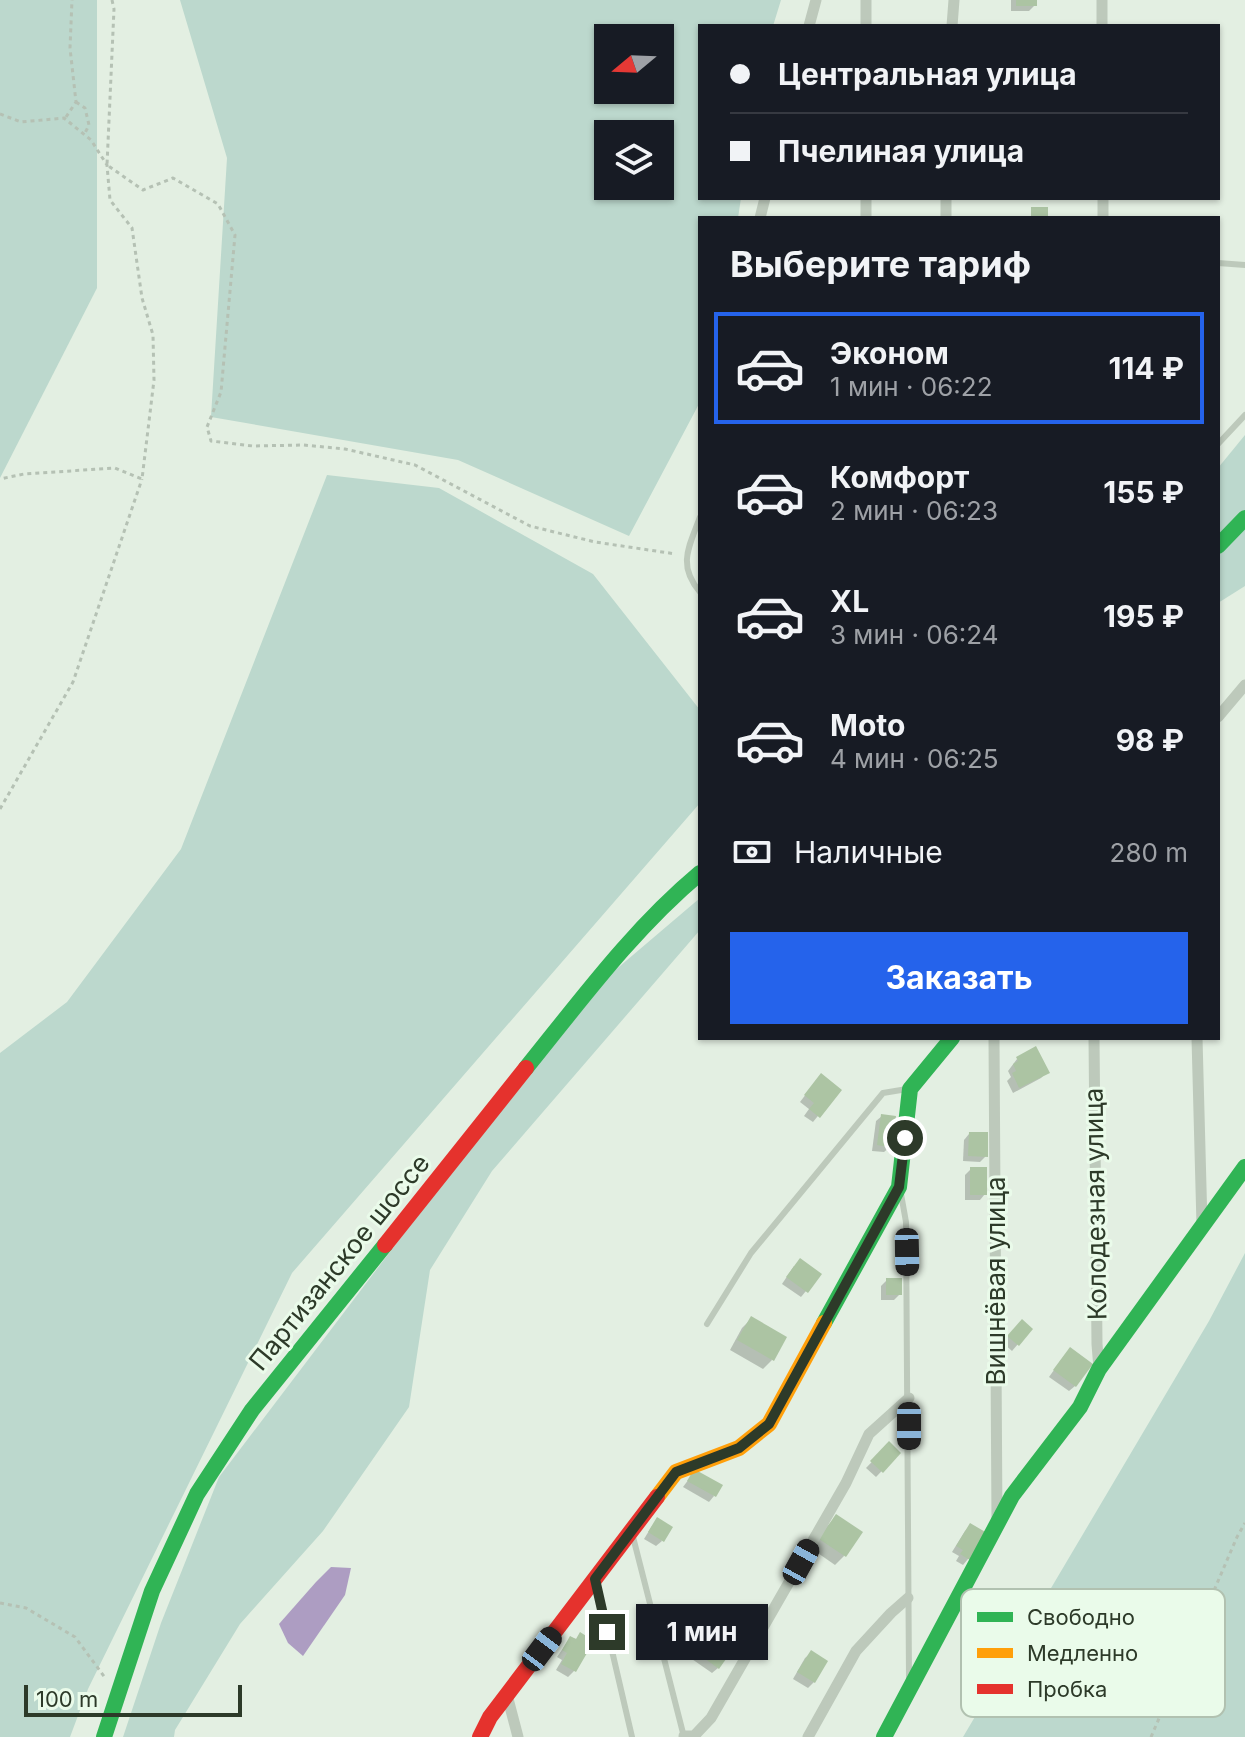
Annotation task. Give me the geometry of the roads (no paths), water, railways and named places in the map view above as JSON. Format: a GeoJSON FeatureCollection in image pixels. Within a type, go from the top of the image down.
{"type":"FeatureCollection","features":[{"type":"Feature","properties":{"kind":"street"},"geometry":{"type":"LineString","coordinates":[[810,24],[816,0]]}},
{"type":"Feature","properties":{"kind":"street"},"geometry":{"type":"LineString","coordinates":[[866,0],[866,24]]}},
{"type":"Feature","properties":{"kind":"street"},"geometry":{"type":"LineString","coordinates":[[952,24],[954,0]]}},
{"type":"Feature","properties":{"kind":"street"},"geometry":{"type":"LineString","coordinates":[[1102,0],[1102,24]]}},
{"type":"Feature","properties":{"kind":"street"},"geometry":{"type":"LineString","coordinates":[[1220,544],[1245,518]]}},
{"type":"Feature","properties":{"kind":"street"},"geometry":{"type":"LineString","coordinates":[[1220,715],[1245,685]]}},
{"type":"Feature","properties":{"kind":"street","name":"Партизанское шоссе"},"geometry":{"type":"LineString","coordinates":[[104,1737],[152,1591],[197,1494],[252,1410],[620,951],[698,875]]}},
{"type":"Feature","properties":{"kind":"street"},"geometry":{"type":"LineString","coordinates":[[480,1737],[490,1717],[676,1472],[739,1448],[769,1424],[899,1187],[910,1089],[950,1040]]}},
{"type":"Feature","properties":{"kind":"street","name":"Вишнёвая улица"},"geometry":{"type":"LineString","coordinates":[[994,1040],[997,1524]]}},
{"type":"Feature","properties":{"kind":"street","name":"Колодезная улица"},"geometry":{"type":"LineString","coordinates":[[1094,1040],[1099,1369]]}},
{"type":"Feature","properties":{"kind":"street"},"geometry":{"type":"LineString","coordinates":[[1197,1040],[1202,1229]]}},
{"type":"Feature","properties":{"kind":"street"},"geometry":{"type":"LineString","coordinates":[[962,1589],[1012,1496],[1080,1407],[1099,1369],[1245,1167]]}},
{"type":"Feature","properties":{"kind":"street"},"geometry":{"type":"LineString","coordinates":[[684,1736],[694,1736],[711,1718],[846,1483],[869,1434],[909,1398]]}},
{"type":"Feature","properties":{"kind":"street"},"geometry":{"type":"LineString","coordinates":[[884,1737],[961,1592]]}},
{"type":"Feature","properties":{"kind":"street"},"geometry":{"type":"LineString","coordinates":[[808,1737],[856,1651],[908,1598]]}},
{"type":"Feature","properties":{"kind":"street"},"geometry":{"type":"LineString","coordinates":[[507,1695],[518,1737]]}},
{"type":"Feature","properties":{"kind":"lane"},"geometry":{"type":"LineString","coordinates":[[1220,263],[1245,265]]}},
{"type":"Feature","properties":{"kind":"lane"},"geometry":{"type":"LineString","coordinates":[[1220,442],[1245,415]]}},
{"type":"Feature","properties":{"kind":"lane"},"geometry":{"type":"LineString","coordinates":[[698,522],[686,555],[687,573],[698,589]]}},
{"type":"Feature","properties":{"kind":"lane"},"geometry":{"type":"LineString","coordinates":[[707,1324],[751,1253],[883,1093],[910,1089]]}},
{"type":"Feature","properties":{"kind":"lane"},"geometry":{"type":"LineString","coordinates":[[899,1187],[906,1222],[909,1689]]}},
{"type":"Feature","properties":{"kind":"lane"},"geometry":{"type":"LineString","coordinates":[[631,1529],[684,1736]]}},
{"type":"Feature","properties":{"kind":"lane"},"geometry":{"type":"LineString","coordinates":[[595,1579],[632,1737]]}}]}
